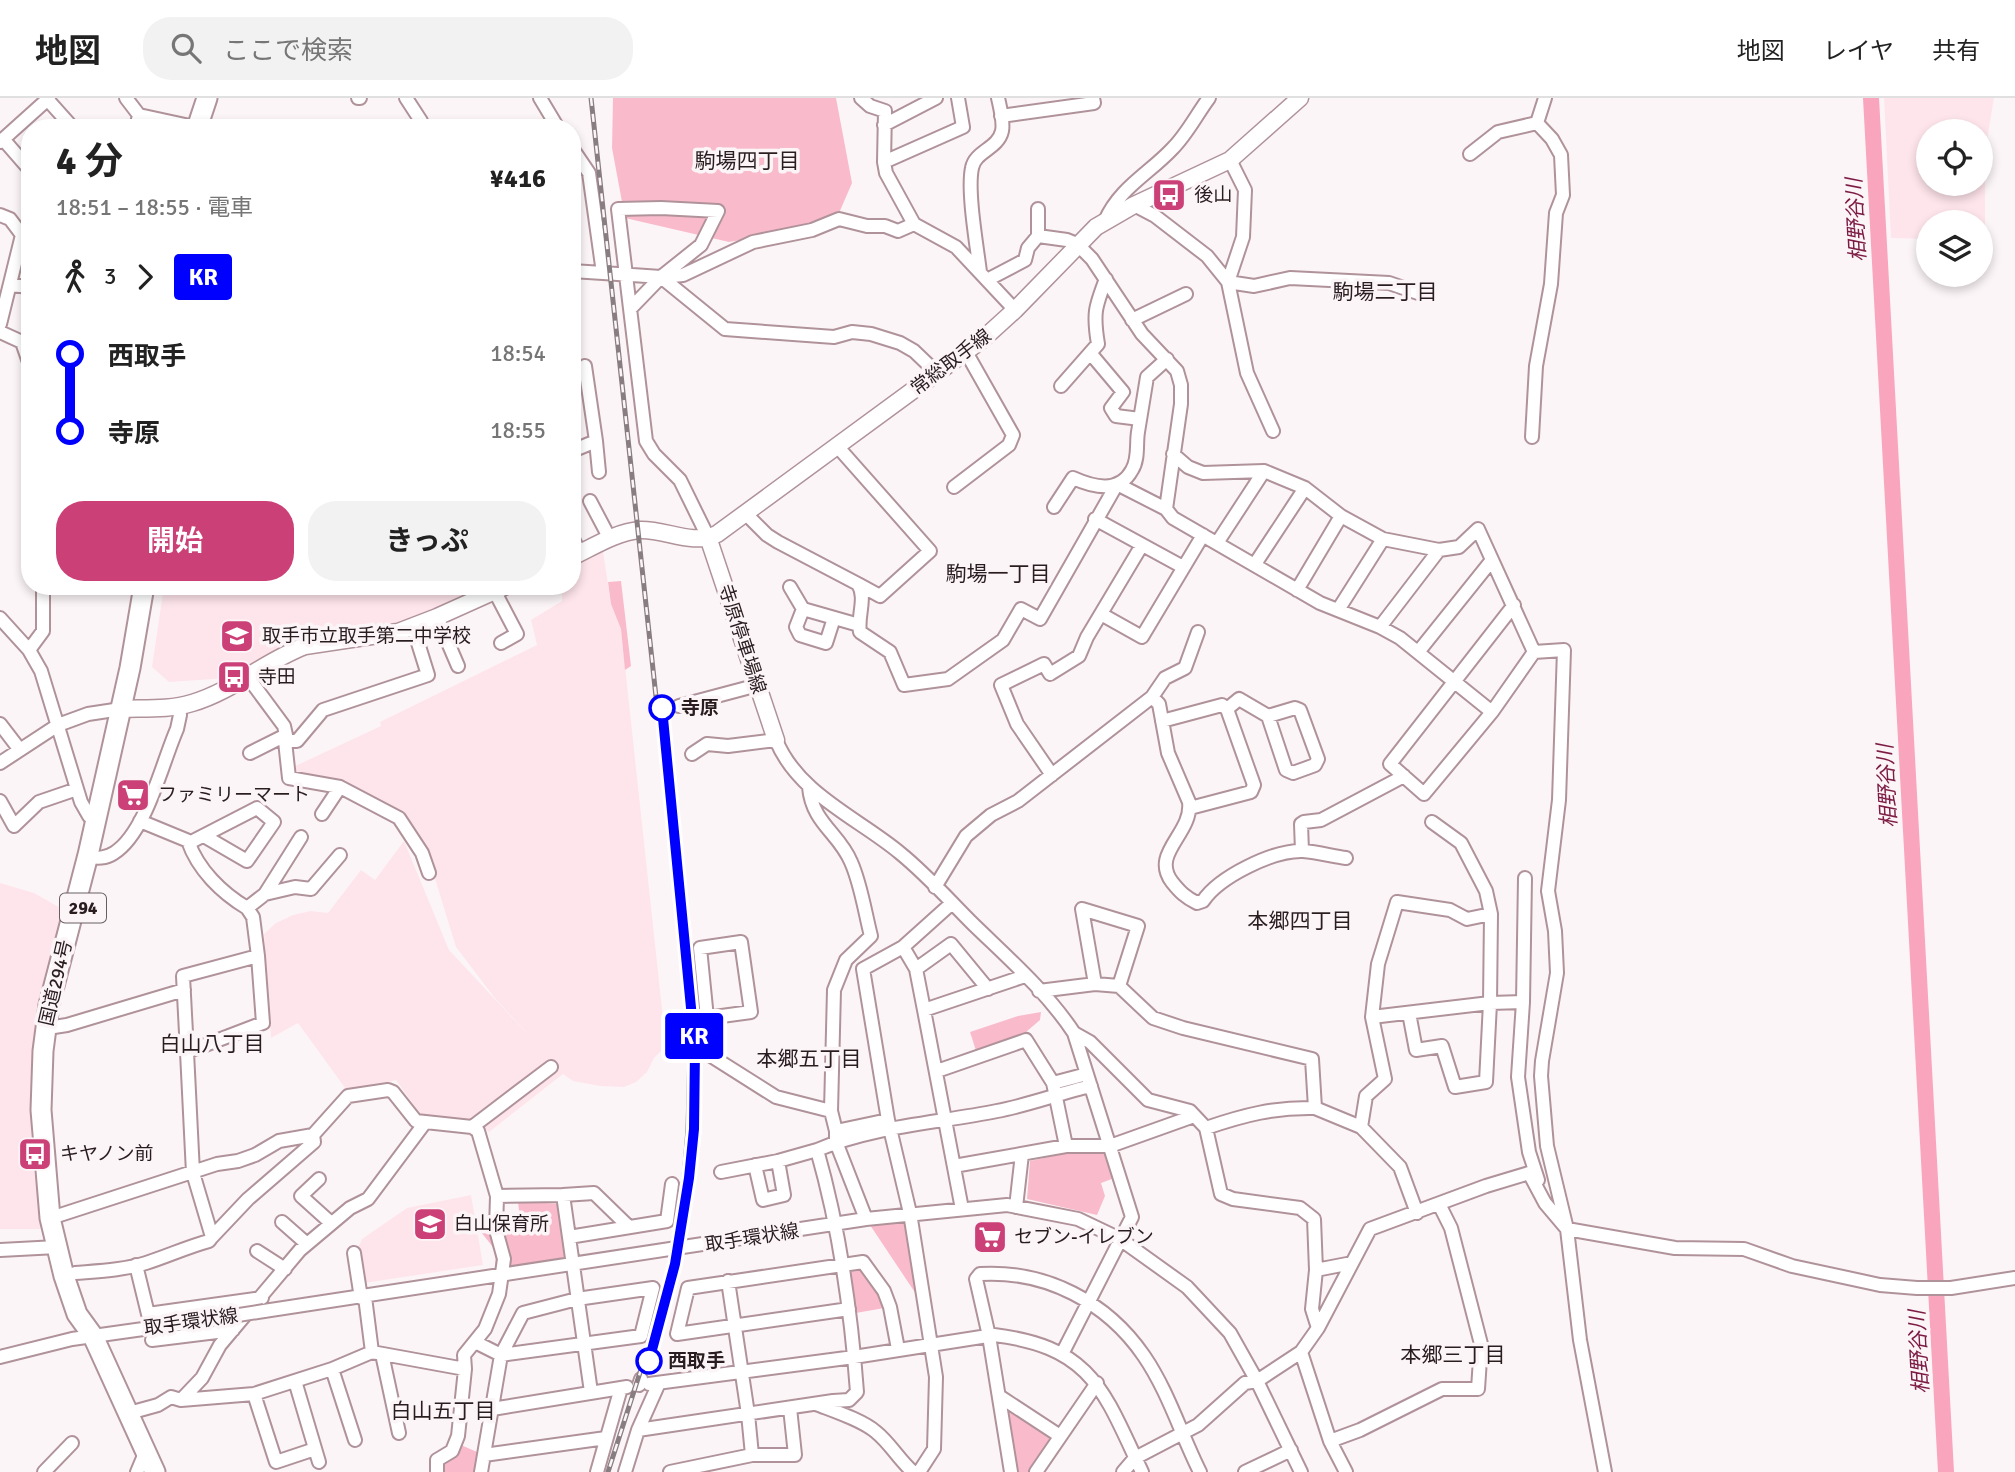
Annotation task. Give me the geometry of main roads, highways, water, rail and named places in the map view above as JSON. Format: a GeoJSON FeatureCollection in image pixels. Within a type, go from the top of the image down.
{"type":"FeatureCollection","features":[{"type":"Feature","properties":{"kind":"highway"},"geometry":{"type":"LineString","coordinates":[[201,119],[207,98]]}},
{"type":"Feature","properties":{"kind":"highway"},"geometry":{"type":"LineString","coordinates":[[208,119],[213,98]]}},
{"type":"Feature","properties":{"kind":"highway","name":"国道294号"},"geometry":{"type":"LineString","coordinates":[[143,595],[127,709],[96,820],[92,858],[51,995],[43,1051],[41,1110],[50,1218],[77,1314],[93,1336],[155,1472]]}},
{"type":"Feature","properties":{"kind":"highway","name":"国道294号"},"geometry":{"type":"LineString","coordinates":[[93,1336],[60,1215],[52,1051],[61,990],[152,595]]}},
{"type":"Feature","properties":{"kind":"main road","name":"常総取手線"},"geometry":{"type":"LineString","coordinates":[[708,537],[966,352],[1015,310],[1077,244],[1105,220],[1230,160],[1300,98]]}},
{"type":"Feature","properties":{"kind":"main road"},"geometry":{"type":"LineString","coordinates":[[581,553],[629,532],[643,530],[688,538],[708,537]]}},
{"type":"Feature","properties":{"kind":"main road","name":"寺原停車場線"},"geometry":{"type":"LineString","coordinates":[[708,537],[776,740]]}},
{"type":"Feature","properties":{"kind":"main road"},"geometry":{"type":"LineString","coordinates":[[127,709],[178,706],[213,695],[290,651],[304,646],[384,636],[413,627],[486,595]]}},
{"type":"Feature","properties":{"kind":"waterway","name":"相野谷川"},"geometry":{"type":"LineString","coordinates":[[1871,98],[1946,1472]]}},
{"type":"Feature","properties":{"kind":"railway"},"geometry":{"type":"LineString","coordinates":[[591,98],[671,835],[690,1049],[684,1178],[670,1264],[644,1360],[608,1472]]}},
{"type":"Feature","properties":{"kind":"train","name":"KR"},"geometry":{"type":"LineString","coordinates":[[649,1361],[675,1264],[694,1129],[695,1049],[662,708]]}},
{"type":"Feature","properties":{"kind":"place","name":"後山"},"geometry":{"type":"Point","coordinates":[1169,195]}},
{"type":"Feature","properties":{"kind":"place","name":"取手市立取手第二中学校"},"geometry":{"type":"Point","coordinates":[237,636]}},
{"type":"Feature","properties":{"kind":"place","name":"寺田"},"geometry":{"type":"Point","coordinates":[234,677]}},
{"type":"Feature","properties":{"kind":"place","name":"寺原"},"geometry":{"type":"Point","coordinates":[662,708]}},
{"type":"Feature","properties":{"kind":"place","name":"ファミリーマート"},"geometry":{"type":"Point","coordinates":[133,795]}},
{"type":"Feature","properties":{"kind":"place","name":"キヤノン前"},"geometry":{"type":"Point","coordinates":[35,1154]}},
{"type":"Feature","properties":{"kind":"place","name":"白山保育所"},"geometry":{"type":"Point","coordinates":[430,1224]}},
{"type":"Feature","properties":{"kind":"place","name":"セブン-イレブン"},"geometry":{"type":"Point","coordinates":[990,1237]}},
{"type":"Feature","properties":{"kind":"place","name":"西取手"},"geometry":{"type":"Point","coordinates":[649,1361]}},
{"type":"Feature","properties":{"kind":"district","name":"駒場四丁目"},"geometry":{"type":"Point","coordinates":[747,161]}},
{"type":"Feature","properties":{"kind":"district","name":"駒場二丁目"},"geometry":{"type":"Point","coordinates":[1385,292]}},
{"type":"Feature","properties":{"kind":"district","name":"駒場一丁目"},"geometry":{"type":"Point","coordinates":[998,574]}},
{"type":"Feature","properties":{"kind":"district","name":"本郷四丁目"},"geometry":{"type":"Point","coordinates":[1300,921]}},
{"type":"Feature","properties":{"kind":"district","name":"白山八丁目"},"geometry":{"type":"Point","coordinates":[212,1044]}},
{"type":"Feature","properties":{"kind":"district","name":"本郷五丁目"},"geometry":{"type":"Point","coordinates":[809,1059]}},
{"type":"Feature","properties":{"kind":"district","name":"本郷三丁目"},"geometry":{"type":"Point","coordinates":[1453,1355]}},
{"type":"Feature","properties":{"kind":"district","name":"白山五丁目"},"geometry":{"type":"Point","coordinates":[443,1411]}}]}
